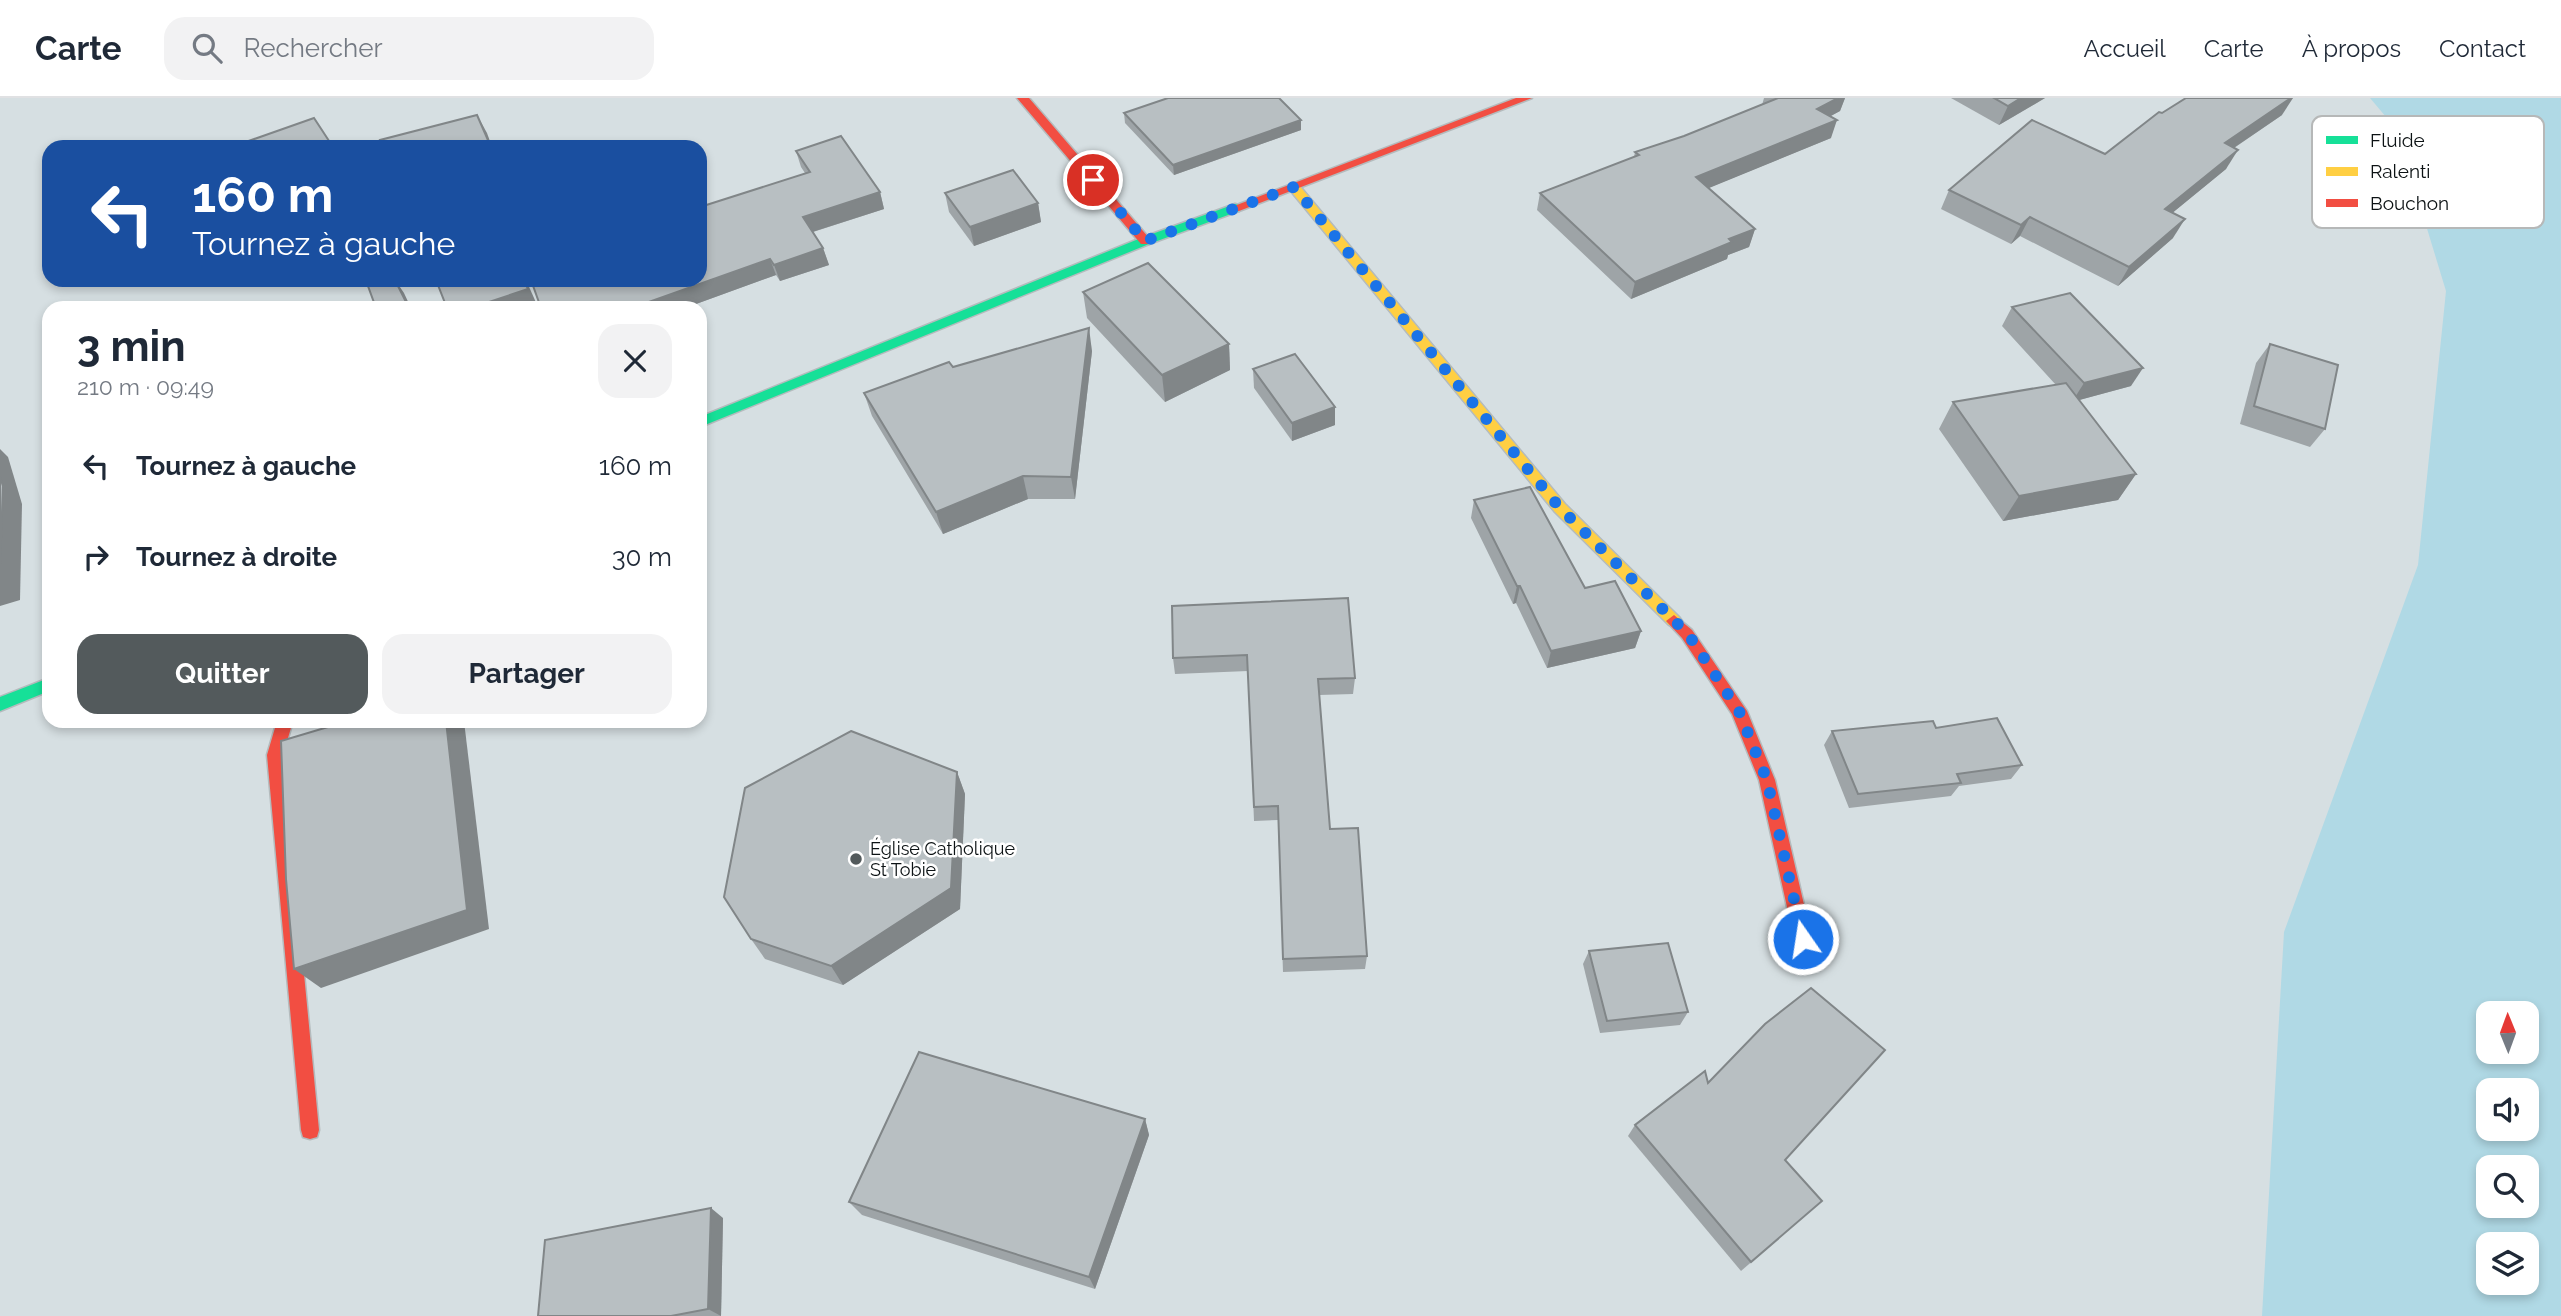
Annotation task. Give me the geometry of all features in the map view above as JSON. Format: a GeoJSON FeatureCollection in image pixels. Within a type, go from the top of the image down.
{"type":"FeatureCollection","features":[{"type":"Feature","properties":{"kind":"street"},"geometry":{"type":"LineString","coordinates":[[1023,98],[1145,241]]}},
{"type":"Feature","properties":{"kind":"street"},"geometry":{"type":"LineString","coordinates":[[707,419],[1145,241],[1526,98]]}},
{"type":"Feature","properties":{"kind":"street"},"geometry":{"type":"LineString","coordinates":[[1294,187],[1560,508],[1688,634],[1739,711],[1767,780],[1803,939]]}},
{"type":"Feature","properties":{"kind":"street"},"geometry":{"type":"LineString","coordinates":[[0,704],[42,687]]}},
{"type":"Feature","properties":{"kind":"street"},"geometry":{"type":"LineString","coordinates":[[283,728],[275,755],[310,1130]]}},
{"type":"Feature","properties":{"kind":"shaded area"},"geometry":{"type":"Polygon","coordinates":[[[2370,98],[2561,98],[2561,1316],[2262,1316],[2284,932],[2418,565],[2446,291],[2427,228],[2544,228],[2544,116],[2385,116],[2370,98]]]}},
{"type":"Feature","properties":{"kind":"building"},"geometry":{"type":"Polygon","coordinates":[[[1168,98],[1279,98],[1301,120],[1173,165],[1124,113],[1168,98]]]}},
{"type":"Feature","properties":{"kind":"building"},"geometry":{"type":"Polygon","coordinates":[[[1778,98],[1838,98],[1817,109],[1837,120],[1696,177],[1755,229],[1729,239],[1732,242],[1635,282],[1540,193],[1639,155],[1635,152],[1684,136],[1778,98]]]}},
{"type":"Feature","properties":{"kind":"building"},"geometry":{"type":"Polygon","coordinates":[[[1994,98],[2021,98],[2008,106],[1994,98]]]}},
{"type":"Feature","properties":{"kind":"building"},"geometry":{"type":"Polygon","coordinates":[[[2186,98],[2291,98],[2225,143],[2238,150],[2165,209],[2185,219],[2129,267],[2030,217],[2021,225],[1949,190],[2032,120],[2105,154],[2159,112],[2162,113],[2186,98]]]}},
{"type":"Feature","properties":{"kind":"building"},"geometry":{"type":"Polygon","coordinates":[[[477,115],[488,140],[380,140],[477,115]]]}},
{"type":"Feature","properties":{"kind":"building"},"geometry":{"type":"Polygon","coordinates":[[[314,118],[328,140],[251,140],[314,118]]]}},
{"type":"Feature","properties":{"kind":"building"},"geometry":{"type":"Polygon","coordinates":[[[841,136],[880,192],[803,217],[823,248],[774,265],[770,259],[707,281],[707,205],[810,172],[796,151],[841,136]]]}},
{"type":"Feature","properties":{"kind":"building"},"geometry":{"type":"Polygon","coordinates":[[[1013,170],[1038,203],[970,227],[945,193],[1013,170]]]}},
{"type":"Feature","properties":{"kind":"building"},"geometry":{"type":"Polygon","coordinates":[[[1148,263],[1229,344],[1162,375],[1083,292],[1148,263]]]}},
{"type":"Feature","properties":{"kind":"building"},"geometry":{"type":"Polygon","coordinates":[[[368,287],[398,287],[406,301],[373,301],[368,287]]]}},
{"type":"Feature","properties":{"kind":"building"},"geometry":{"type":"Polygon","coordinates":[[[439,287],[528,289],[492,301],[444,301],[439,287]]]}},
{"type":"Feature","properties":{"kind":"building"},"geometry":{"type":"Polygon","coordinates":[[[534,287],[691,287],[652,301],[538,301],[534,287]]]}},
{"type":"Feature","properties":{"kind":"building"},"geometry":{"type":"Polygon","coordinates":[[[2070,293],[2143,368],[2084,383],[2012,307],[2070,293]]]}},
{"type":"Feature","properties":{"kind":"building"},"geometry":{"type":"Polygon","coordinates":[[[1089,328],[1071,477],[1023,476],[936,512],[864,393],[949,362],[953,367],[1089,328]]]}},
{"type":"Feature","properties":{"kind":"building"},"geometry":{"type":"Polygon","coordinates":[[[2270,344],[2338,365],[2325,429],[2254,406],[2270,344]]]}},
{"type":"Feature","properties":{"kind":"building"},"geometry":{"type":"Polygon","coordinates":[[[1295,354],[1335,407],[1292,423],[1253,369],[1295,354]]]}},
{"type":"Feature","properties":{"kind":"building"},"geometry":{"type":"Polygon","coordinates":[[[2066,383],[2136,474],[2019,496],[1953,402],[2066,383]]]}},
{"type":"Feature","properties":{"kind":"building"},"geometry":{"type":"Polygon","coordinates":[[[0,477],[3,486],[0,564],[0,477]]]}},
{"type":"Feature","properties":{"kind":"building"},"geometry":{"type":"Polygon","coordinates":[[[1530,487],[1585,588],[1615,581],[1641,631],[1551,651],[1474,500],[1530,487]]]}},
{"type":"Feature","properties":{"kind":"building"},"geometry":{"type":"Polygon","coordinates":[[[1348,598],[1355,678],[1318,679],[1330,829],[1358,828],[1367,956],[1283,959],[1278,806],[1254,807],[1247,655],[1173,658],[1172,606],[1348,598]]]}},
{"type":"Feature","properties":{"kind":"building"},"geometry":{"type":"Polygon","coordinates":[[[1997,718],[2022,765],[1957,774],[1961,783],[1858,794],[1832,731],[1933,721],[1936,728],[1997,718]]]}},
{"type":"Feature","properties":{"kind":"building"},"geometry":{"type":"Polygon","coordinates":[[[325,728],[447,728],[467,910],[294,969],[286,879],[281,741],[325,728]]]}},
{"type":"Feature","properties":{"kind":"building","name":"Église Catholique St Tobie"},"geometry":{"type":"Polygon","coordinates":[[[851,731],[957,772],[951,888],[831,966],[751,939],[724,897],[745,788],[851,731]]]}},
{"type":"Feature","properties":{"kind":"building"},"geometry":{"type":"Polygon","coordinates":[[[1668,943],[1688,1012],[1607,1021],[1589,951],[1668,943]]]}},
{"type":"Feature","properties":{"kind":"building"},"geometry":{"type":"Polygon","coordinates":[[[1811,988],[1885,1050],[1785,1160],[1822,1201],[1751,1262],[1635,1125],[1705,1071],[1708,1083],[1765,1024],[1811,988]]]}},
{"type":"Feature","properties":{"kind":"building"},"geometry":{"type":"Polygon","coordinates":[[[919,1052],[1145,1119],[1089,1277],[849,1202],[919,1052]]]}},
{"type":"Feature","properties":{"kind":"building"},"geometry":{"type":"Polygon","coordinates":[[[711,1208],[708,1309],[671,1316],[538,1316],[545,1240],[711,1208]]]}},
{"type":"Feature","properties":{"kind":"traffic: fast"},"geometry":{"type":"LineString","coordinates":[[707,419],[1145,241],[1235,208]]}},
{"type":"Feature","properties":{"kind":"traffic: fast"},"geometry":{"type":"LineString","coordinates":[[0,704],[42,687]]}},
{"type":"Feature","properties":{"kind":"traffic: slow"},"geometry":{"type":"LineString","coordinates":[[1294,187],[1560,508],[1674,621]]}},
{"type":"Feature","properties":{"kind":"traffic: jam"},"geometry":{"type":"LineString","coordinates":[[1023,98],[1145,241]]}},
{"type":"Feature","properties":{"kind":"traffic: jam"},"geometry":{"type":"LineString","coordinates":[[1235,208],[1526,98]]}},
{"type":"Feature","properties":{"kind":"traffic: jam"},"geometry":{"type":"LineString","coordinates":[[1674,621],[1687,634],[1739,711],[1767,780],[1803,939]]}},
{"type":"Feature","properties":{"kind":"traffic: jam"},"geometry":{"type":"LineString","coordinates":[[283,728],[275,755],[310,1130]]}},
{"type":"Feature","properties":{"kind":"place","name":"Église Catholique St Tobie"},"geometry":{"type":"Point","coordinates":[856,859]}},
{"type":"Feature","properties":{"kind":"route"},"geometry":{"type":"LineString","coordinates":[[1093,180],[1145,241],[1294,187],[1425,341],[1560,508],[1688,634],[1739,711],[1767,780],[1803,939]]}}]}
